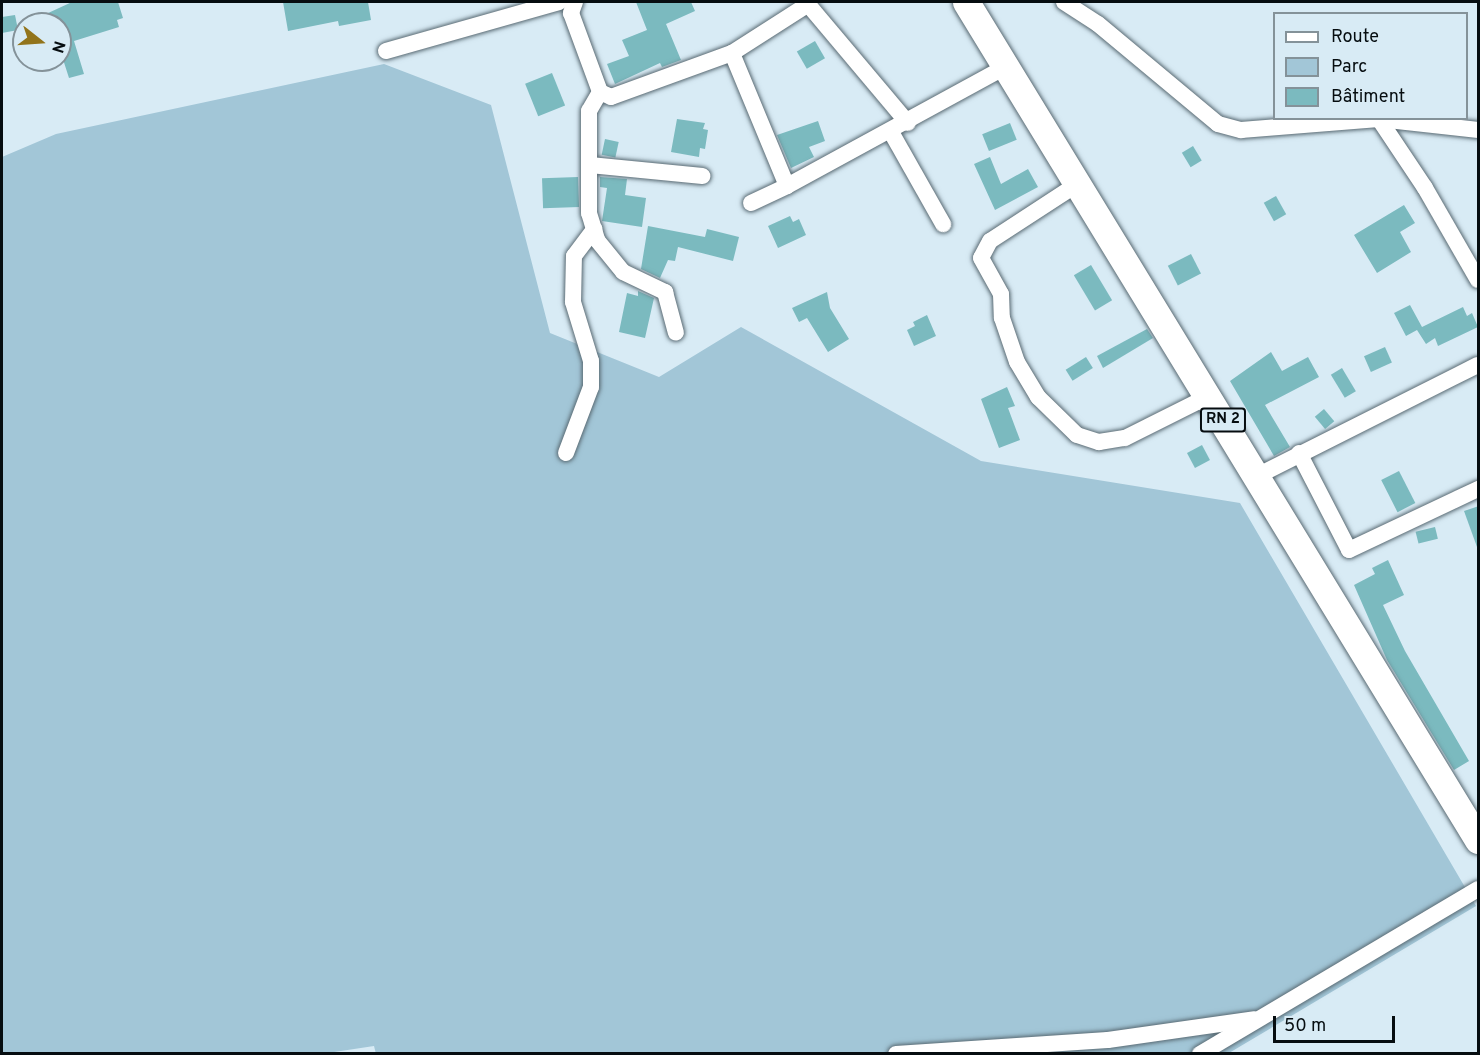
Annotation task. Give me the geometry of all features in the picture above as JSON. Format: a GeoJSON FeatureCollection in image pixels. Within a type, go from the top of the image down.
{"type":"FeatureCollection","features":[{"type":"Feature","properties":{"kind":"highway","name":"RN 2"},"geometry":{"type":"LineString","coordinates":[[966,2],[1079,183],[1479,840]]}},
{"type":"Feature","properties":{"kind":"street"},"geometry":{"type":"LineString","coordinates":[[386,51],[559,2]]}},
{"type":"Feature","properties":{"kind":"street"},"geometry":{"type":"LineString","coordinates":[[575,2],[572,13],[600,92],[589,111],[589,213],[597,240],[623,272],[665,292],[676,333]]}},
{"type":"Feature","properties":{"kind":"street"},"geometry":{"type":"LineString","coordinates":[[1064,2],[1098,24],[1218,124],[1241,130],[1366,120]]}},
{"type":"Feature","properties":{"kind":"street"},"geometry":{"type":"LineString","coordinates":[[600,92],[622,96],[732,53],[806,3],[908,123]]}},
{"type":"Feature","properties":{"kind":"street"},"geometry":{"type":"LineString","coordinates":[[732,53],[788,186]]}},
{"type":"Feature","properties":{"kind":"street"},"geometry":{"type":"LineString","coordinates":[[751,203],[908,123],[1005,67]]}},
{"type":"Feature","properties":{"kind":"street"},"geometry":{"type":"LineString","coordinates":[[1380,120],[1425,188],[1479,280]]}},
{"type":"Feature","properties":{"kind":"street"},"geometry":{"type":"LineString","coordinates":[[1388,120],[1479,130]]}},
{"type":"Feature","properties":{"kind":"street"},"geometry":{"type":"LineString","coordinates":[[891,132],[943,224]]}},
{"type":"Feature","properties":{"kind":"street"},"geometry":{"type":"LineString","coordinates":[[590,165],[702,176]]}},
{"type":"Feature","properties":{"kind":"street"},"geometry":{"type":"LineString","coordinates":[[1079,183],[990,241],[981,258],[1001,294],[1002,318],[1017,362],[1038,397],[1077,435],[1099,442],[1125,438],[1209,396]]}},
{"type":"Feature","properties":{"kind":"street"},"geometry":{"type":"LineString","coordinates":[[566,453],[591,387],[591,362],[573,302],[574,256],[594,229]]}},
{"type":"Feature","properties":{"kind":"street"},"geometry":{"type":"LineString","coordinates":[[1257,476],[1479,365]]}},
{"type":"Feature","properties":{"kind":"street"},"geometry":{"type":"LineString","coordinates":[[1299,453],[1349,550],[1479,489]]}},
{"type":"Feature","properties":{"kind":"street"},"geometry":{"type":"LineString","coordinates":[[1200,1053],[1479,890]]}},
{"type":"Feature","properties":{"kind":"street"},"geometry":{"type":"LineString","coordinates":[[896,1053],[1108,1040],[1255,1019]]}},
{"type":"Feature","properties":{"kind":"green space"},"geometry":{"type":"Polygon","coordinates":[[[384,64],[491,105],[550,333],[659,377],[741,327],[981,461],[1240,503],[1476,906],[1229,1053],[376,1054],[374,1046],[321,1054],[2,1053],[2,157],[56,134],[384,64]]]}},
{"type":"Feature","properties":{"kind":"building"},"geometry":{"type":"Polygon","coordinates":[[[72,2],[118,2],[123,18],[117,20],[119,27],[74,41],[84,74],[69,78],[67,72],[72,72],[72,12],[50,12],[72,2]]]}},
{"type":"Feature","properties":{"kind":"building"},"geometry":{"type":"Polygon","coordinates":[[[283,2],[368,2],[371,20],[339,26],[338,21],[288,31],[283,2]]]}},
{"type":"Feature","properties":{"kind":"building"},"geometry":{"type":"Polygon","coordinates":[[[636,2],[691,2],[695,11],[666,24],[681,60],[662,67],[660,63],[615,84],[607,64],[629,56],[622,40],[647,30],[636,2]]]}},
{"type":"Feature","properties":{"kind":"building"},"geometry":{"type":"Polygon","coordinates":[[[12,15],[12,31],[2,33],[2,17],[12,15]]]}},
{"type":"Feature","properties":{"kind":"building"},"geometry":{"type":"Polygon","coordinates":[[[815,41],[825,58],[807,69],[797,52],[815,41]]]}},
{"type":"Feature","properties":{"kind":"building"},"geometry":{"type":"Polygon","coordinates":[[[552,73],[565,105],[538,116],[525,84],[552,73]]]}},
{"type":"Feature","properties":{"kind":"building"},"geometry":{"type":"Polygon","coordinates":[[[677,119],[705,123],[703,129],[708,130],[705,149],[700,148],[699,157],[671,152],[677,119]]]}},
{"type":"Feature","properties":{"kind":"building"},"geometry":{"type":"Polygon","coordinates":[[[818,121],[825,141],[809,147],[814,157],[791,168],[777,135],[818,121]]]}},
{"type":"Feature","properties":{"kind":"building"},"geometry":{"type":"Polygon","coordinates":[[[1010,123],[1017,140],[989,151],[982,134],[1010,123]]]}},
{"type":"Feature","properties":{"kind":"building"},"geometry":{"type":"Polygon","coordinates":[[[605,139],[619,142],[615,158],[602,155],[605,139]]]}},
{"type":"Feature","properties":{"kind":"building"},"geometry":{"type":"Polygon","coordinates":[[[1193,146],[1202,161],[1191,167],[1182,153],[1193,146]]]}},
{"type":"Feature","properties":{"kind":"building"},"geometry":{"type":"Polygon","coordinates":[[[990,157],[1001,184],[1028,169],[1038,187],[995,210],[974,164],[990,157]]]}},
{"type":"Feature","properties":{"kind":"building"},"geometry":{"type":"Polygon","coordinates":[[[578,177],[579,207],[543,208],[542,178],[578,177]]]}},
{"type":"Feature","properties":{"kind":"building"},"geometry":{"type":"Polygon","coordinates":[[[600,177],[627,179],[625,195],[646,198],[642,227],[602,221],[607,188],[600,187],[600,177]]]}},
{"type":"Feature","properties":{"kind":"building"},"geometry":{"type":"Polygon","coordinates":[[[1276,196],[1286,214],[1274,221],[1264,203],[1276,196]]]}},
{"type":"Feature","properties":{"kind":"building"},"geometry":{"type":"Polygon","coordinates":[[[1404,205],[1415,223],[1400,232],[1411,252],[1377,273],[1354,235],[1404,205]]]}},
{"type":"Feature","properties":{"kind":"building"},"geometry":{"type":"Polygon","coordinates":[[[790,216],[793,222],[799,219],[806,235],[778,248],[768,226],[790,216]]]}},
{"type":"Feature","properties":{"kind":"building"},"geometry":{"type":"Polygon","coordinates":[[[648,226],[705,237],[707,229],[739,237],[733,261],[678,247],[675,261],[668,260],[660,278],[641,269],[648,226]]]}},
{"type":"Feature","properties":{"kind":"building"},"geometry":{"type":"Polygon","coordinates":[[[1191,254],[1201,274],[1178,285],[1168,266],[1191,254]]]}},
{"type":"Feature","properties":{"kind":"building"},"geometry":{"type":"Polygon","coordinates":[[[1091,265],[1112,300],[1095,310],[1074,275],[1091,265]]]}},
{"type":"Feature","properties":{"kind":"building"},"geometry":{"type":"Polygon","coordinates":[[[638,291],[654,298],[645,338],[619,332],[627,293],[638,296],[638,291]]]}},
{"type":"Feature","properties":{"kind":"building"},"geometry":{"type":"Polygon","coordinates":[[[827,292],[830,308],[849,339],[828,352],[807,318],[799,322],[792,308],[827,292]]]}},
{"type":"Feature","properties":{"kind":"building"},"geometry":{"type":"Polygon","coordinates":[[[1410,305],[1422,327],[1463,307],[1467,316],[1472,313],[1478,327],[1438,346],[1435,338],[1426,344],[1417,330],[1406,336],[1394,313],[1410,305]]]}},
{"type":"Feature","properties":{"kind":"building"},"geometry":{"type":"Polygon","coordinates":[[[927,315],[936,336],[914,346],[907,330],[915,326],[913,322],[927,315]]]}},
{"type":"Feature","properties":{"kind":"building"},"geometry":{"type":"Polygon","coordinates":[[[1147,329],[1153,338],[1103,368],[1097,356],[1147,329]]]}},
{"type":"Feature","properties":{"kind":"building"},"geometry":{"type":"Polygon","coordinates":[[[1385,347],[1392,363],[1371,372],[1364,356],[1385,347]]]}},
{"type":"Feature","properties":{"kind":"building"},"geometry":{"type":"Polygon","coordinates":[[[1271,352],[1282,371],[1308,357],[1319,377],[1265,405],[1290,447],[1274,456],[1230,381],[1271,352]]]}},
{"type":"Feature","properties":{"kind":"building"},"geometry":{"type":"Polygon","coordinates":[[[1086,357],[1093,368],[1073,381],[1066,370],[1086,357]]]}},
{"type":"Feature","properties":{"kind":"building"},"geometry":{"type":"Polygon","coordinates":[[[1342,368],[1356,391],[1345,398],[1331,375],[1342,368]]]}},
{"type":"Feature","properties":{"kind":"building"},"geometry":{"type":"Polygon","coordinates":[[[1007,387],[1015,406],[1008,408],[1020,440],[999,448],[981,399],[1007,387]]]}},
{"type":"Feature","properties":{"kind":"building"},"geometry":{"type":"Polygon","coordinates":[[[1324,409],[1334,421],[1325,429],[1315,417],[1324,409]]]}},
{"type":"Feature","properties":{"kind":"building"},"geometry":{"type":"Polygon","coordinates":[[[1202,445],[1210,460],[1195,468],[1187,453],[1202,445]]]}},
{"type":"Feature","properties":{"kind":"building"},"geometry":{"type":"Polygon","coordinates":[[[1399,471],[1415,503],[1398,512],[1381,480],[1399,471]]]}},
{"type":"Feature","properties":{"kind":"building"},"geometry":{"type":"Polygon","coordinates":[[[1479,506],[1479,547],[1477,547],[1464,511],[1479,506]]]}},
{"type":"Feature","properties":{"kind":"building"},"geometry":{"type":"Polygon","coordinates":[[[1435,527],[1438,539],[1418,543],[1416,532],[1435,527]]]}},
{"type":"Feature","properties":{"kind":"building"},"geometry":{"type":"Polygon","coordinates":[[[1388,560],[1404,595],[1383,605],[1405,651],[1469,761],[1454,770],[1387,660],[1354,585],[1375,574],[1372,568],[1388,560]]]}}]}
